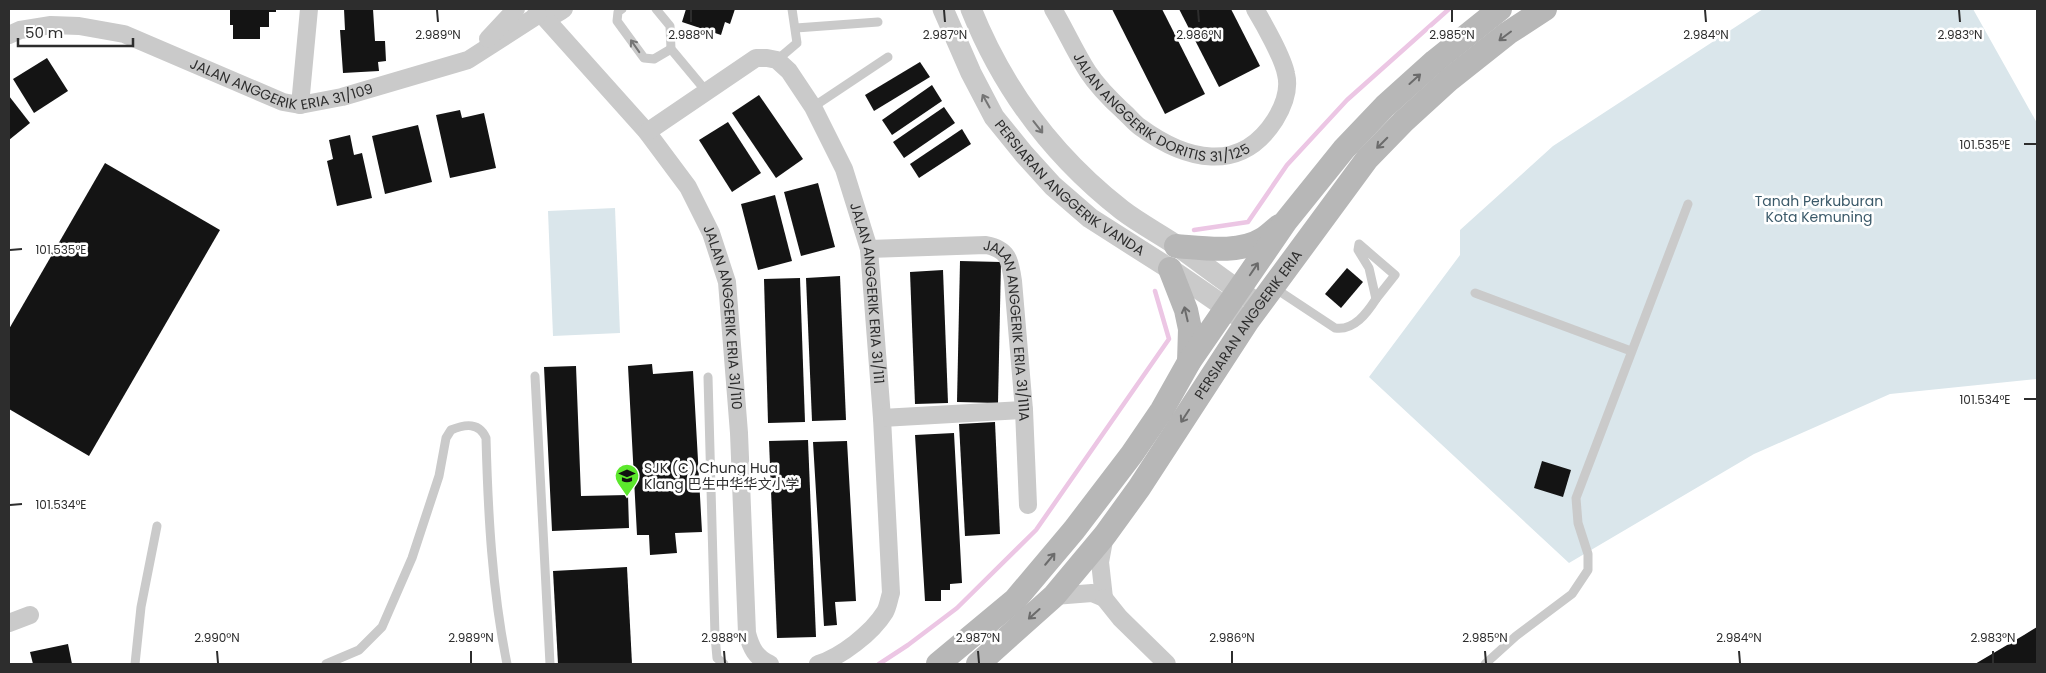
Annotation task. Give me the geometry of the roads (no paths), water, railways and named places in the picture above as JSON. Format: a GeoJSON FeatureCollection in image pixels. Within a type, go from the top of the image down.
{"type":"FeatureCollection","features":[{"type":"Feature","properties":{"kind":"main road","name":"PERSIARAN ANGGERIK ERIA"},"geometry":{"type":"LineString","coordinates":[[938,664],[1015,600],[1074,530],[1132,454],[1157,417],[1189,362],[1286,221],[1344,150],[1385,106],[1434,61],[1500,9]]}},
{"type":"Feature","properties":{"kind":"main road","name":"PERSIARAN ANGGERIK ERIA"},"geometry":{"type":"LineString","coordinates":[[978,664],[1054,596],[1105,535],[1139,488],[1260,305],[1367,159],[1404,121],[1450,79],[1508,33],[1545,9]]}},
{"type":"Feature","properties":{"kind":"main road"},"geometry":{"type":"LineString","coordinates":[[1176,246],[1210,248],[1243,246],[1262,240],[1286,221]]}},
{"type":"Feature","properties":{"kind":"main road"},"geometry":{"type":"LineString","coordinates":[[1170,269],[1186,310],[1189,362]]}},
{"type":"Feature","properties":{"kind":"street"},"geometry":{"type":"LineString","coordinates":[[300,105],[309,9]]}},
{"type":"Feature","properties":{"kind":"street"},"geometry":{"type":"LineString","coordinates":[[468,60],[516,9]]}},
{"type":"Feature","properties":{"kind":"street","name":"JALAN ANGGERIK ERIA 31/109"},"geometry":{"type":"LineString","coordinates":[[9,35],[20,30],[51,25],[79,26],[124,34],[283,102],[300,105],[342,97],[468,60],[538,13],[552,16],[564,9]]}},
{"type":"Feature","properties":{"kind":"street","name":"PERSIARAN ANGGERIK VANDA"},"geometry":{"type":"LineString","coordinates":[[943,9],[971,73],[994,116],[1024,154],[1053,186],[1090,218],[1170,269],[1233,300],[1260,305]]}},
{"type":"Feature","properties":{"kind":"street","name":"PERSIARAN ANGGERIK VANDA"},"geometry":{"type":"LineString","coordinates":[[971,9],[990,53],[1012,92],[1057,150],[1074,168],[1123,210],[1176,246],[1233,300]]}},
{"type":"Feature","properties":{"kind":"street","name":"JALAN ANGGERIK DORITIS 31/125"},"geometry":{"type":"LineString","coordinates":[[1053,9],[1088,71],[1106,95],[1138,126],[1173,146],[1210,157],[1231,156],[1256,143],[1268,131],[1281,111],[1287,90],[1286,74],[1255,9]]}},
{"type":"Feature","properties":{"kind":"street","name":"JALAN ANGGERIK ERIA 31/110"},"geometry":{"type":"LineString","coordinates":[[538,13],[647,132],[688,187],[711,233],[727,282],[739,433],[747,634],[751,649],[770,664]]}},
{"type":"Feature","properties":{"kind":"street"},"geometry":{"type":"LineString","coordinates":[[647,132],[756,58],[777,60]]}},
{"type":"Feature","properties":{"kind":"street","name":"JALAN ANGGERIK ERIA 31/111"},"geometry":{"type":"LineString","coordinates":[[777,60],[789,71],[813,107],[844,169],[869,249],[882,418],[891,593],[886,611],[875,624],[843,652],[829,661],[818,664]]}},
{"type":"Feature","properties":{"kind":"street","name":"JALAN ANGGERIK ERIA 31/111A"},"geometry":{"type":"LineString","coordinates":[[869,249],[986,245],[996,247],[1005,253],[1010,264],[1024,410],[1028,505]]}},
{"type":"Feature","properties":{"kind":"street"},"geometry":{"type":"LineString","coordinates":[[882,418],[1024,410]]}},
{"type":"Feature","properties":{"kind":"street"},"geometry":{"type":"LineString","coordinates":[[1105,535],[1100,562],[1104,598],[1120,618],[1167,664]]}},
{"type":"Feature","properties":{"kind":"street"},"geometry":{"type":"LineString","coordinates":[[1054,596],[1092,594],[1104,598]]}},
{"type":"Feature","properties":{"kind":"street"},"geometry":{"type":"LineString","coordinates":[[9,623],[30,615]]}},
{"type":"Feature","properties":{"kind":"lane"},"geometry":{"type":"LineString","coordinates":[[622,9],[618,12],[617,21],[644,58],[654,59],[671,49]]}},
{"type":"Feature","properties":{"kind":"lane"},"geometry":{"type":"LineString","coordinates":[[656,9],[670,26],[671,49],[706,91]]}},
{"type":"Feature","properties":{"kind":"lane"},"geometry":{"type":"LineString","coordinates":[[777,60],[797,43],[792,9]]}},
{"type":"Feature","properties":{"kind":"lane"},"geometry":{"type":"LineString","coordinates":[[796,28],[878,22]]}},
{"type":"Feature","properties":{"kind":"lane"},"geometry":{"type":"LineString","coordinates":[[813,107],[888,57]]}},
{"type":"Feature","properties":{"kind":"lane"},"geometry":{"type":"LineString","coordinates":[[1486,664],[1516,636],[1572,594],[1588,570],[1588,554],[1578,522],[1576,498],[1688,204]]}},
{"type":"Feature","properties":{"kind":"lane"},"geometry":{"type":"LineString","coordinates":[[1260,305],[1335,328],[1344,330],[1353,326],[1369,309],[1395,275],[1359,244],[1358,250],[1369,268],[1376,299]]}},
{"type":"Feature","properties":{"kind":"lane"},"geometry":{"type":"LineString","coordinates":[[1475,293],[1631,351]]}},
{"type":"Feature","properties":{"kind":"lane"},"geometry":{"type":"LineString","coordinates":[[535,376],[550,664]]}},
{"type":"Feature","properties":{"kind":"lane"},"geometry":{"type":"LineString","coordinates":[[708,377],[717,662]]}},
{"type":"Feature","properties":{"kind":"lane"},"geometry":{"type":"LineString","coordinates":[[326,664],[359,650],[382,627],[412,558],[438,476],[446,438],[451,430],[465,426],[476,426],[483,431],[486,438],[488,512],[506,664]]}},
{"type":"Feature","properties":{"kind":"lane"},"geometry":{"type":"LineString","coordinates":[[135,664],[140,607],[157,526]]}},
{"type":"Feature","properties":{"kind":"waterway"},"geometry":{"type":"LineString","coordinates":[[1194,230],[1248,222],[1287,165],[1347,100],[1449,9]]}},
{"type":"Feature","properties":{"kind":"waterway"},"geometry":{"type":"LineString","coordinates":[[879,664],[957,608],[1036,530],[1169,339],[1155,291]]}},
{"type":"Feature","properties":{"kind":"place","name":"SJK (C) Chung Hua Klang 巴生中华华文小学"},"geometry":{"type":"Point","coordinates":[627,497]}},
{"type":"Feature","properties":{"kind":"park label","name":"Tanah Perkuburan Kota Kemuning"},"geometry":{"type":"Point","coordinates":[1819,210]}}]}
